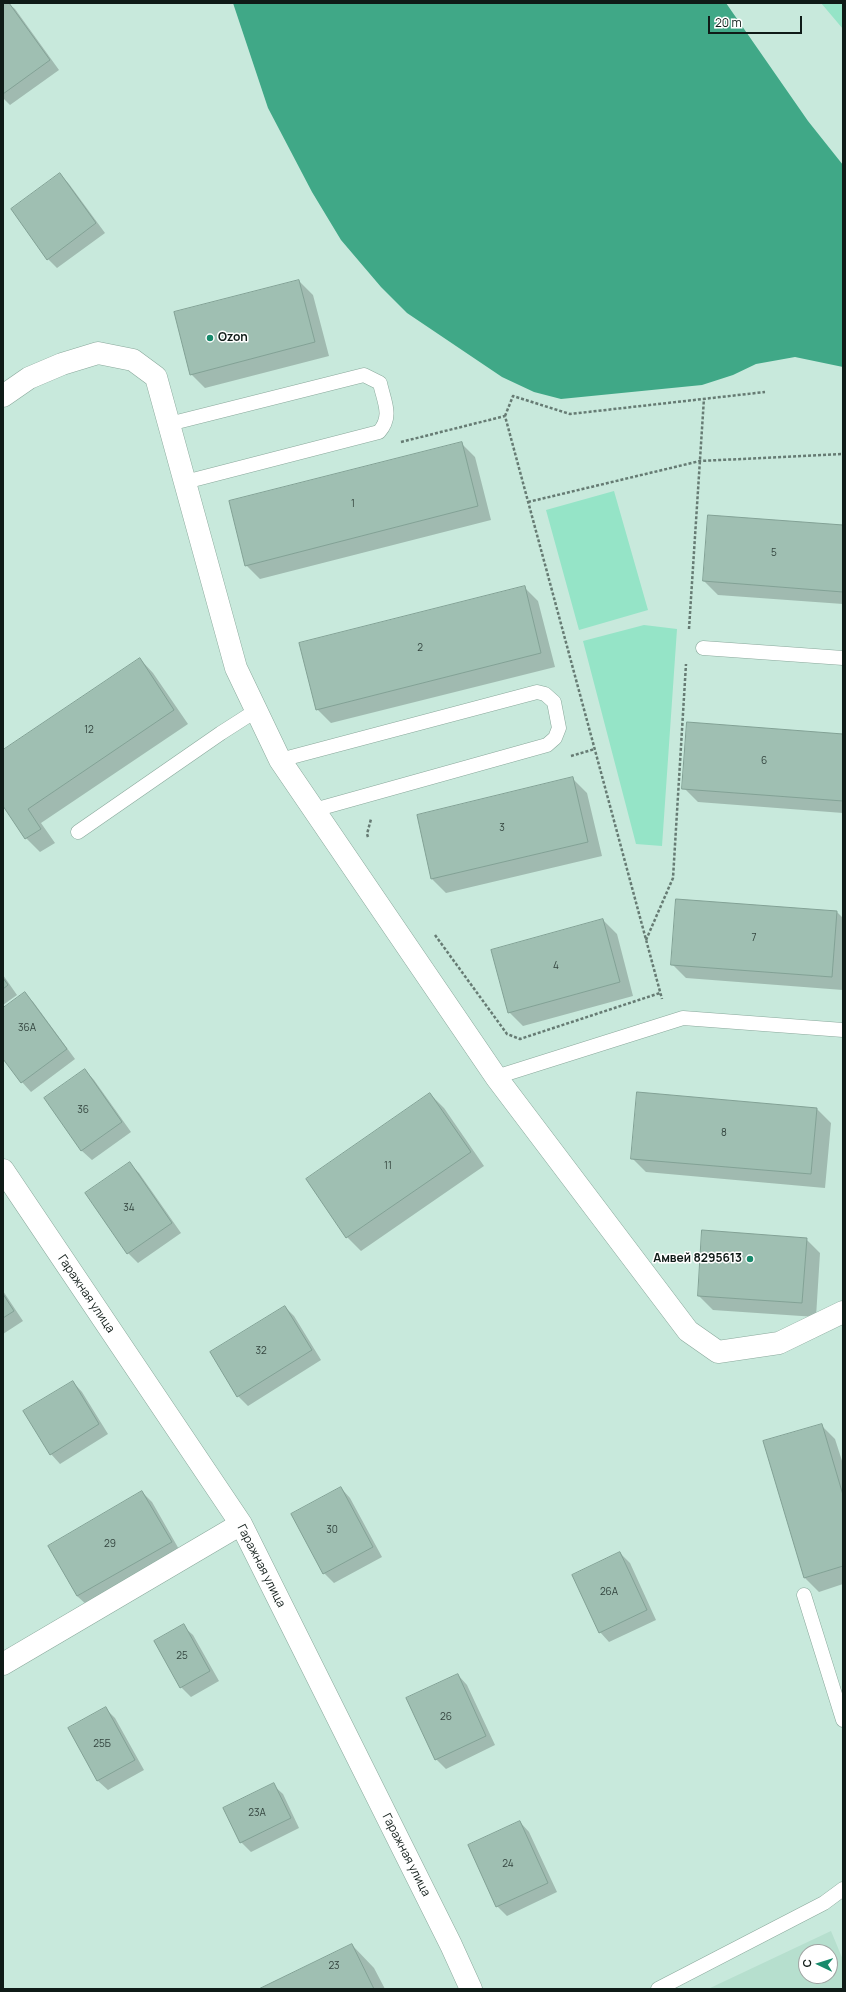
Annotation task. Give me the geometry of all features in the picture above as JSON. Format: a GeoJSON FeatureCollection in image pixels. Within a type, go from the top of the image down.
{"type":"FeatureCollection","features":[{"type":"Feature","properties":{"kind":"street"},"geometry":{"type":"LineString","coordinates":[[3,396],[29,378],[62,364],[98,353],[133,360],[156,377],[236,668],[280,760],[496,1077],[688,1331],[718,1352],[780,1343],[843,1312]]}},
{"type":"Feature","properties":{"kind":"street","name":"Гаражная улица"},"geometry":{"type":"LineString","coordinates":[[3,1170],[241,1524],[448,1938],[469,1988]]}},
{"type":"Feature","properties":{"kind":"street"},"geometry":{"type":"LineString","coordinates":[[3,1664],[241,1524]]}},
{"type":"Feature","properties":{"kind":"lane"},"geometry":{"type":"LineString","coordinates":[[169,424],[364,375],[372,378],[380,384],[388,415],[385,425],[379,432],[185,482]]}},
{"type":"Feature","properties":{"kind":"lane"},"geometry":{"type":"LineString","coordinates":[[703,648],[843,658]]}},
{"type":"Feature","properties":{"kind":"lane"},"geometry":{"type":"LineString","coordinates":[[280,760],[537,692],[546,694],[554,702],[559,728],[555,738],[547,745],[314,810]]}},
{"type":"Feature","properties":{"kind":"lane"},"geometry":{"type":"LineString","coordinates":[[78,832],[221,732],[256,710]]}},
{"type":"Feature","properties":{"kind":"lane"},"geometry":{"type":"LineString","coordinates":[[496,1077],[683,1018],[843,1030]]}},
{"type":"Feature","properties":{"kind":"lane"},"geometry":{"type":"LineString","coordinates":[[804,1595],[843,1720]]}},
{"type":"Feature","properties":{"kind":"lane"},"geometry":{"type":"LineString","coordinates":[[658,1989],[824,1903],[843,1889]]}},
{"type":"Feature","properties":{"kind":"path"},"geometry":{"type":"LineString","coordinates":[[668,1023],[505,416],[513,396],[570,414],[765,392]]}},
{"type":"Feature","properties":{"kind":"path"},"geometry":{"type":"LineString","coordinates":[[688,634],[704,398]]}},
{"type":"Feature","properties":{"kind":"path"},"geometry":{"type":"LineString","coordinates":[[397,444],[505,416]]}},
{"type":"Feature","properties":{"kind":"path"},"geometry":{"type":"LineString","coordinates":[[528,502],[700,461],[843,454]]}},
{"type":"Feature","properties":{"kind":"path"},"geometry":{"type":"LineString","coordinates":[[646,941],[672,878],[687,658]]}},
{"type":"Feature","properties":{"kind":"path"},"geometry":{"type":"LineString","coordinates":[[564,758],[595,749]]}},
{"type":"Feature","properties":{"kind":"path"},"geometry":{"type":"LineString","coordinates":[[369,839],[367,834],[372,818],[377,815]]}},
{"type":"Feature","properties":{"kind":"path"},"geometry":{"type":"LineString","coordinates":[[433,932],[507,1034],[520,1039],[660,993]]}},
{"type":"Feature","properties":{"kind":"shaded area"},"geometry":{"type":"Polygon","coordinates":[[[233,3],[726,3],[808,121],[843,165],[843,367],[795,357],[756,364],[733,375],[702,385],[561,399],[534,392],[502,377],[407,313],[381,287],[341,240],[312,192],[268,108],[233,3]]]}},
{"type":"Feature","properties":{"kind":"shaded area"},"geometry":{"type":"Polygon","coordinates":[[[821,3],[843,3],[843,29],[821,3]]]}},
{"type":"Feature","properties":{"kind":"shaded area"},"geometry":{"type":"Polygon","coordinates":[[[614,491],[648,610],[579,630],[546,510],[614,491]]]}},
{"type":"Feature","properties":{"kind":"shaded area"},"geometry":{"type":"Polygon","coordinates":[[[644,625],[677,629],[662,846],[636,844],[583,641],[644,625]]]}},
{"type":"Feature","properties":{"kind":"shaded area"},"geometry":{"type":"Polygon","coordinates":[[[831,1931],[836,1944],[803,1944],[831,1931]]]}},
{"type":"Feature","properties":{"kind":"shaded area"},"geometry":{"type":"Polygon","coordinates":[[[798,1947],[798,1984],[838,1984],[838,1948],[843,1960],[843,1989],[708,1989],[798,1947]]]}},
{"type":"Feature","properties":{"kind":"building"},"geometry":{"type":"Polygon","coordinates":[[[3,3],[9,3],[50,60],[3,94],[3,3]]]}},
{"type":"Feature","properties":{"kind":"building"},"geometry":{"type":"Polygon","coordinates":[[[60,173],[96,223],[47,260],[11,209],[60,173]]]}},
{"type":"Feature","properties":{"kind":"building"},"geometry":{"type":"Polygon","coordinates":[[[299,280],[315,342],[190,375],[174,312],[299,280]]]}},
{"type":"Feature","properties":{"kind":"building"},"geometry":{"type":"Polygon","coordinates":[[[462,442],[478,506],[245,566],[229,501],[462,442]]]}},
{"type":"Feature","properties":{"kind":"building"},"geometry":{"type":"Polygon","coordinates":[[[708,515],[843,525],[843,592],[703,581],[708,515]]]}},
{"type":"Feature","properties":{"kind":"building"},"geometry":{"type":"Polygon","coordinates":[[[525,586],[541,653],[316,710],[299,643],[525,586]]]}},
{"type":"Feature","properties":{"kind":"building"},"geometry":{"type":"Polygon","coordinates":[[[140,658],[174,710],[28,809],[41,829],[25,839],[3,806],[3,750],[140,658]]]}},
{"type":"Feature","properties":{"kind":"building"},"geometry":{"type":"Polygon","coordinates":[[[687,722],[843,734],[843,801],[682,789],[687,722]]]}},
{"type":"Feature","properties":{"kind":"building"},"geometry":{"type":"Polygon","coordinates":[[[573,777],[588,842],[431,879],[417,815],[573,777]]]}},
{"type":"Feature","properties":{"kind":"building"},"geometry":{"type":"Polygon","coordinates":[[[676,899],[837,911],[832,977],[671,965],[676,899]]]}},
{"type":"Feature","properties":{"kind":"building"},"geometry":{"type":"Polygon","coordinates":[[[603,919],[620,982],[508,1013],[491,950],[603,919]]]}},
{"type":"Feature","properties":{"kind":"building"},"geometry":{"type":"Polygon","coordinates":[[[3,978],[8,985],[3,989],[3,978]]]}},
{"type":"Feature","properties":{"kind":"building"},"geometry":{"type":"Polygon","coordinates":[[[25,992],[67,1049],[21,1083],[3,1059],[3,1008],[25,992]]]}},
{"type":"Feature","properties":{"kind":"building"},"geometry":{"type":"Polygon","coordinates":[[[85,1069],[122,1122],[81,1151],[44,1098],[85,1069]]]}},
{"type":"Feature","properties":{"kind":"building"},"geometry":{"type":"Polygon","coordinates":[[[637,1092],[817,1108],[811,1174],[631,1159],[637,1092]]]}},
{"type":"Feature","properties":{"kind":"building"},"geometry":{"type":"Polygon","coordinates":[[[430,1093],[471,1152],[346,1238],[306,1179],[430,1093]]]}},
{"type":"Feature","properties":{"kind":"building"},"geometry":{"type":"Polygon","coordinates":[[[130,1162],[172,1223],[127,1254],[85,1193],[130,1162]]]}},
{"type":"Feature","properties":{"kind":"building"},"geometry":{"type":"Polygon","coordinates":[[[702,1230],[807,1238],[802,1303],[698,1296],[702,1230]]]}},
{"type":"Feature","properties":{"kind":"building"},"geometry":{"type":"Polygon","coordinates":[[[3,1294],[14,1311],[3,1318],[3,1294]]]}},
{"type":"Feature","properties":{"kind":"building"},"geometry":{"type":"Polygon","coordinates":[[[285,1306],[312,1350],[237,1397],[210,1352],[285,1306]]]}},
{"type":"Feature","properties":{"kind":"building"},"geometry":{"type":"Polygon","coordinates":[[[73,1381],[99,1424],[50,1455],[23,1411],[73,1381]]]}},
{"type":"Feature","properties":{"kind":"building"},"geometry":{"type":"Polygon","coordinates":[[[822,1424],[843,1495],[843,1566],[804,1578],[763,1441],[822,1424]]]}},
{"type":"Feature","properties":{"kind":"building"},"geometry":{"type":"Polygon","coordinates":[[[341,1487],[373,1547],[323,1574],[291,1514],[341,1487]]]}},
{"type":"Feature","properties":{"kind":"building"},"geometry":{"type":"Polygon","coordinates":[[[142,1491],[172,1542],[77,1596],[48,1546],[142,1491]]]}},
{"type":"Feature","properties":{"kind":"building"},"geometry":{"type":"Polygon","coordinates":[[[620,1552],[647,1610],[599,1633],[572,1575],[620,1552]]]}},
{"type":"Feature","properties":{"kind":"building"},"geometry":{"type":"Polygon","coordinates":[[[184,1624],[210,1671],[180,1688],[154,1641],[184,1624]]]}},
{"type":"Feature","properties":{"kind":"building"},"geometry":{"type":"Polygon","coordinates":[[[458,1674],[486,1736],[435,1760],[406,1698],[458,1674]]]}},
{"type":"Feature","properties":{"kind":"building"},"geometry":{"type":"Polygon","coordinates":[[[106,1707],[135,1760],[97,1781],[68,1728],[106,1707]]]}},
{"type":"Feature","properties":{"kind":"building"},"geometry":{"type":"Polygon","coordinates":[[[274,1783],[291,1818],[240,1843],[223,1808],[274,1783]]]}},
{"type":"Feature","properties":{"kind":"building"},"geometry":{"type":"Polygon","coordinates":[[[520,1821],[548,1883],[496,1907],[468,1845],[520,1821]]]}},
{"type":"Feature","properties":{"kind":"building"},"geometry":{"type":"Polygon","coordinates":[[[352,1944],[374,1989],[259,1989],[352,1944]]]}},
{"type":"Feature","properties":{"kind":"place","name":"Ozon"},"geometry":{"type":"Point","coordinates":[210,338]}},
{"type":"Feature","properties":{"kind":"place","name":"Амвей 8295613"},"geometry":{"type":"Point","coordinates":[750,1259]}}]}
